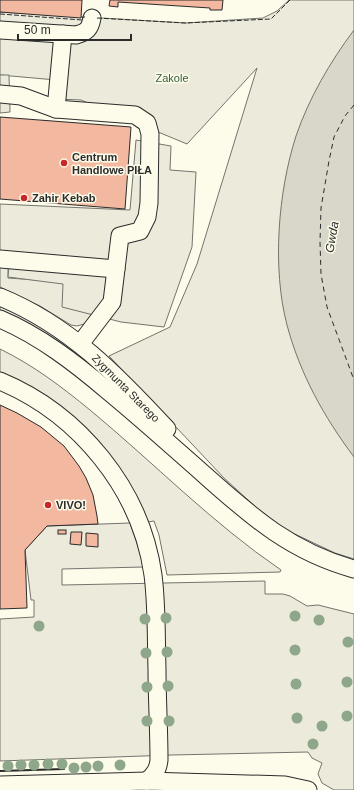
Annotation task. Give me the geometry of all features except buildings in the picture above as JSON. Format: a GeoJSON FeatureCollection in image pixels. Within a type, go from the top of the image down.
{"type":"FeatureCollection","features":[{"type":"Feature","properties":{"kind":"street"},"geometry":{"type":"LineString","coordinates":[[0,30],[76,35],[83,33],[91,21]]}},
{"type":"Feature","properties":{"kind":"street"},"geometry":{"type":"LineString","coordinates":[[56,109],[63,34]]}},
{"type":"Feature","properties":{"kind":"street"},"geometry":{"type":"LineString","coordinates":[[0,94],[21,96],[56,109],[135,115],[147,123],[150,134],[149,203],[146,217],[140,231],[120,236],[112,302],[80,344]]}},
{"type":"Feature","properties":{"kind":"street"},"geometry":{"type":"LineString","coordinates":[[0,259],[116,269]]}},
{"type":"Feature","properties":{"kind":"street","name":"Zygmunta Starego"},"geometry":{"type":"LineString","coordinates":[[0,297],[52,324],[80,344],[105,365],[137,396],[234,501]]}},
{"type":"Feature","properties":{"kind":"street","name":"Zygmunta Starego"},"geometry":{"type":"LineString","coordinates":[[0,320],[48,345],[86,372],[267,528],[282,538],[322,558],[354,569]]}},
{"type":"Feature","properties":{"kind":"street"},"geometry":{"type":"LineString","coordinates":[[0,381],[27,394],[46,406],[79,432],[92,446],[119,482],[139,524],[150,563],[155,602],[158,760],[155,773],[147,781]]}},
{"type":"Feature","properties":{"kind":"street"},"geometry":{"type":"LineString","coordinates":[[0,785],[147,781],[285,785],[308,790]]}},
{"type":"Feature","properties":{"kind":"green space","name":"Zakole"},"geometry":{"type":"Polygon","coordinates":[[[289,0],[354,0],[354,559],[335,553],[284,529],[259,510],[224,478],[109,356],[170,327],[197,264],[257,68],[187,144],[81,100],[54,99],[56,80],[0,75],[0,12],[186,23],[263,18],[277,11],[289,0]]]}},
{"type":"Feature","properties":{"kind":"green space"},"geometry":{"type":"Polygon","coordinates":[[[0,266],[8,266],[8,278],[65,282],[92,310],[93,315],[84,324],[77,326],[71,325],[40,306],[0,287],[0,266]]]}},
{"type":"Feature","properties":{"kind":"green space"},"geometry":{"type":"Polygon","coordinates":[[[0,305],[64,340],[103,375],[58,341],[0,310],[0,305]]]}},
{"type":"Feature","properties":{"kind":"green space"},"geometry":{"type":"Polygon","coordinates":[[[0,349],[36,369],[79,401],[114,430],[207,513],[281,570],[280,572],[167,575],[159,535],[154,521],[148,522],[129,482],[109,453],[96,438],[68,412],[36,391],[0,373],[0,349]]]}},
{"type":"Feature","properties":{"kind":"shaded area"},"geometry":{"type":"Polygon","coordinates":[[[0,75],[9,75],[10,112],[0,113],[0,75]]]}},
{"type":"Feature","properties":{"kind":"shaded area"},"geometry":{"type":"Polygon","coordinates":[[[136,140],[171,146],[170,170],[196,172],[192,247],[164,327],[121,322],[62,307],[63,284],[8,277],[10,256],[0,254],[0,204],[130,210],[136,140]]]}},
{"type":"Feature","properties":{"kind":"shaded area"},"geometry":{"type":"Polygon","coordinates":[[[130,523],[140,552],[143,567],[62,569],[62,585],[265,581],[265,594],[283,594],[290,596],[307,606],[318,605],[354,614],[354,790],[334,790],[322,783],[318,774],[322,763],[312,758],[308,752],[0,761],[0,619],[34,617],[34,600],[31,600],[25,550],[47,526],[130,523]]]}},
{"type":"Feature","properties":{"kind":"water","name":"Gwda"},"geometry":{"type":"Polygon","coordinates":[[[354,30],[354,457],[323,411],[306,378],[292,343],[282,303],[279,230],[285,181],[301,122],[321,81],[354,30]]]}},
{"type":"Feature","properties":{"kind":"ferry route"},"geometry":{"type":"LineString","coordinates":[[354,105],[345,116],[334,137],[321,208],[320,242],[321,274],[327,307],[354,380]]}},
{"type":"Feature","properties":{"kind":"fence"},"geometry":{"type":"LineString","coordinates":[[97,18],[185,23],[271,19],[290,0]]}},
{"type":"Feature","properties":{"kind":"fence"},"geometry":{"type":"LineString","coordinates":[[0,14],[82,20],[83,17],[85,17]]}},
{"type":"Feature","properties":{"kind":"wall"},"geometry":{"type":"LineString","coordinates":[[0,771],[64,769]]}},
{"type":"Feature","properties":{"kind":"place","name":"Centrum Handlowe PIŁA"},"geometry":{"type":"Point","coordinates":[64,163]}},
{"type":"Feature","properties":{"kind":"place","name":"Zahir Kebab"},"geometry":{"type":"Point","coordinates":[24,198]}},
{"type":"Feature","properties":{"kind":"place","name":"VIVO!"},"geometry":{"type":"Point","coordinates":[48,505]}}]}
